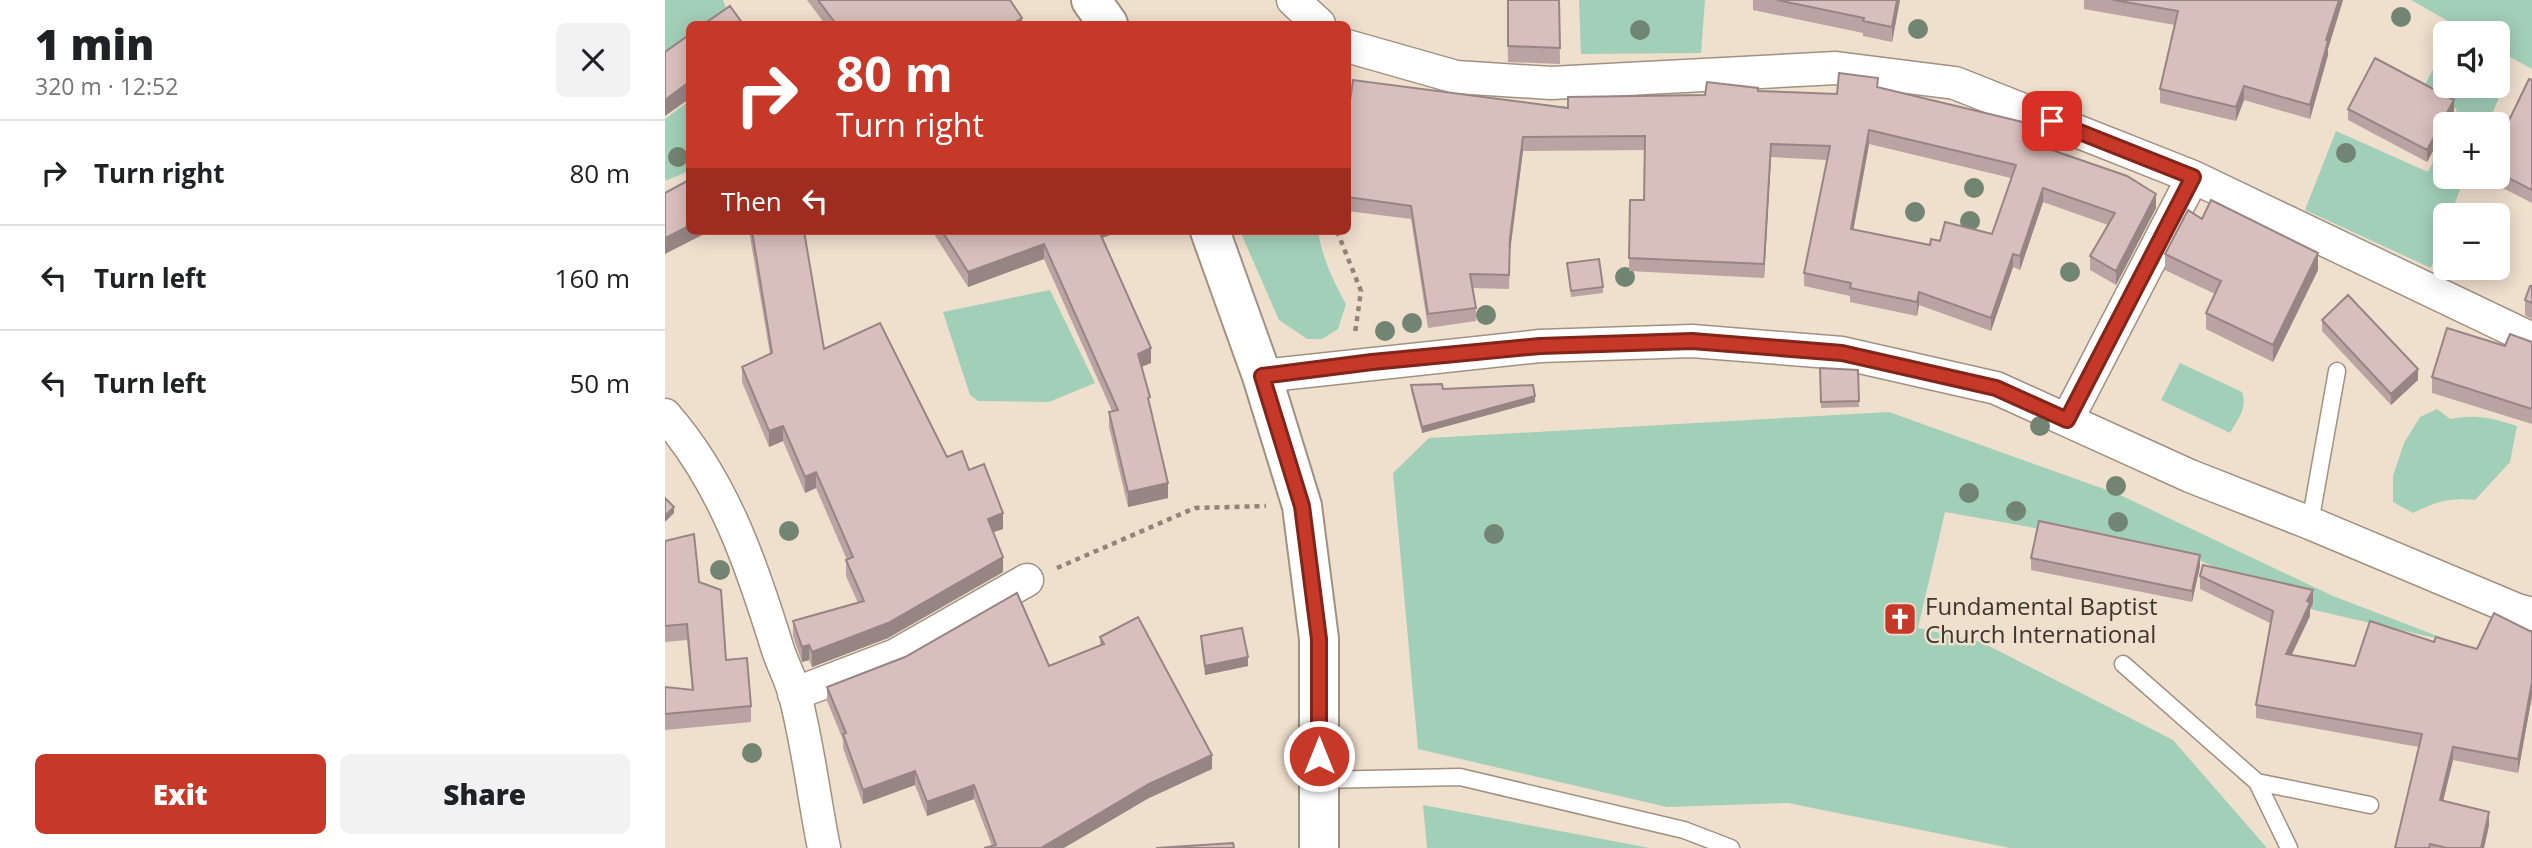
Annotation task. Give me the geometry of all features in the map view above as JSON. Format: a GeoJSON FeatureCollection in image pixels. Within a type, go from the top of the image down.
{"type":"FeatureCollection","features":[{"type":"Feature","properties":{"kind":"main road"},"geometry":{"type":"LineString","coordinates":[[1091,0],[1106,21]]}},
{"type":"Feature","properties":{"kind":"main road"},"geometry":{"type":"LineString","coordinates":[[1211,235],[1262,376],[1302,506],[1319,639],[1319,848]]}},
{"type":"Feature","properties":{"kind":"street"},"geometry":{"type":"LineString","coordinates":[[1293,0],[1316,21]]}},
{"type":"Feature","properties":{"kind":"street"},"geometry":{"type":"LineString","coordinates":[[1351,47],[1456,77],[1551,83],[1836,68],[1955,83],[2193,177],[2532,339]]}},
{"type":"Feature","properties":{"kind":"street"},"geometry":{"type":"LineString","coordinates":[[2067,420],[2193,177]]}},
{"type":"Feature","properties":{"kind":"street"},"geometry":{"type":"LineString","coordinates":[[1262,376],[1540,346],[1692,341],[1842,353],[1996,388],[2190,476],[2532,614]]}},
{"type":"Feature","properties":{"kind":"street"},"geometry":{"type":"LineString","coordinates":[[665,415],[687,439],[734,522],[754,573],[795,694],[824,848]]}},
{"type":"Feature","properties":{"kind":"street"},"geometry":{"type":"LineString","coordinates":[[795,694],[896,655],[1027,580]]}},
{"type":"Feature","properties":{"kind":"lane"},"geometry":{"type":"LineString","coordinates":[[2310,523],[2337,371]]}},
{"type":"Feature","properties":{"kind":"lane"},"geometry":{"type":"LineString","coordinates":[[2123,664],[2257,782],[2289,848]]}},
{"type":"Feature","properties":{"kind":"lane"},"geometry":{"type":"LineString","coordinates":[[1319,780],[1460,777],[1684,830],[1731,848]]}},
{"type":"Feature","properties":{"kind":"lane"},"geometry":{"type":"LineString","coordinates":[[2257,782],[2370,805]]}},
{"type":"Feature","properties":{"kind":"path"},"geometry":{"type":"LineString","coordinates":[[1339,235],[1361,291],[1350,365]]}},
{"type":"Feature","properties":{"kind":"path"},"geometry":{"type":"LineString","coordinates":[[1027,580],[1195,508],[1302,506]]}},
{"type":"Feature","properties":{"kind":"green space"},"geometry":{"type":"Polygon","coordinates":[[[665,0],[723,0],[729,16],[722,21],[686,21],[686,47],[665,63],[665,0]]]}},
{"type":"Feature","properties":{"kind":"green space"},"geometry":{"type":"Polygon","coordinates":[[[1579,0],[1705,0],[1701,53],[1581,54],[1579,0]]]}},
{"type":"Feature","properties":{"kind":"green space"},"geometry":{"type":"Polygon","coordinates":[[[2411,0],[2532,0],[2532,69],[2510,57],[2510,21],[2448,21],[2411,0]]]}},
{"type":"Feature","properties":{"kind":"green space"},"geometry":{"type":"Polygon","coordinates":[[[2433,70],[2433,97],[2422,91],[2433,70]]]}},
{"type":"Feature","properties":{"kind":"green space"},"geometry":{"type":"Polygon","coordinates":[[[2436,98],[2499,98],[2493,112],[2456,112],[2457,109],[2436,98]]]}},
{"type":"Feature","properties":{"kind":"green space"},"geometry":{"type":"Polygon","coordinates":[[[686,103],[686,172],[665,181],[665,119],[686,103]]]}},
{"type":"Feature","properties":{"kind":"green space"},"geometry":{"type":"Polygon","coordinates":[[[2336,131],[2428,172],[2433,162],[2433,189],[2460,189],[2455,203],[2433,203],[2431,268],[2305,210],[2336,131]]]}},
{"type":"Feature","properties":{"kind":"green space"},"geometry":{"type":"Polygon","coordinates":[[[1242,235],[1319,235],[1329,269],[1346,304],[1338,329],[1322,339],[1307,339],[1279,320],[1242,235]]]}},
{"type":"Feature","properties":{"kind":"green space"},"geometry":{"type":"Polygon","coordinates":[[[1050,290],[1095,383],[1049,402],[978,401],[970,395],[943,312],[1050,290]]]}},
{"type":"Feature","properties":{"kind":"green space"},"geometry":{"type":"Polygon","coordinates":[[[2180,363],[2242,392],[2243,408],[2230,433],[2161,400],[2180,363]]]}},
{"type":"Feature","properties":{"kind":"green space"},"geometry":{"type":"Polygon","coordinates":[[[2437,409],[2450,419],[2484,418],[2517,426],[2510,462],[2475,500],[2443,501],[2413,513],[2393,502],[2393,476],[2404,443],[2420,417],[2437,409]]]}},
{"type":"Feature","properties":{"kind":"green space","name":"Fundamental Baptist Church International"},"geometry":{"type":"Polygon","coordinates":[[[1889,412],[2118,494],[2333,596],[2453,642],[2314,610],[2201,561],[1945,512],[1918,628],[1981,642],[2173,740],[2267,848],[2010,848],[1788,803],[1667,807],[1418,749],[1393,473],[1429,438],[1889,412]]]}},
{"type":"Feature","properties":{"kind":"green space"},"geometry":{"type":"Polygon","coordinates":[[[1423,805],[1650,848],[1427,848],[1423,805]]]}},
{"type":"Feature","properties":{"kind":"building"},"geometry":{"type":"Polygon","coordinates":[[[818,0],[1010,0],[1022,18],[1017,21],[834,21],[818,0]]]}},
{"type":"Feature","properties":{"kind":"building"},"geometry":{"type":"Polygon","coordinates":[[[1508,0],[1559,0],[1560,48],[1508,46],[1508,0]]]}},
{"type":"Feature","properties":{"kind":"building"},"geometry":{"type":"Polygon","coordinates":[[[1777,0],[1897,0],[1892,27],[1863,21],[1864,18],[1777,0]]]}},
{"type":"Feature","properties":{"kind":"building"},"geometry":{"type":"Polygon","coordinates":[[[2113,0],[2339,0],[2310,105],[2244,86],[2236,107],[2160,89],[2178,11],[2113,0]]]}},
{"type":"Feature","properties":{"kind":"building"},"geometry":{"type":"Polygon","coordinates":[[[730,6],[741,21],[708,21],[730,6]]]}},
{"type":"Feature","properties":{"kind":"building"},"geometry":{"type":"Polygon","coordinates":[[[686,37],[686,84],[665,100],[665,52],[686,37]]]}},
{"type":"Feature","properties":{"kind":"building"},"geometry":{"type":"Polygon","coordinates":[[[2375,58],[2433,89],[2433,98],[2454,100],[2448,112],[2433,112],[2433,139],[2427,150],[2348,109],[2375,58]]]}},
{"type":"Feature","properties":{"kind":"building"},"geometry":{"type":"Polygon","coordinates":[[[1839,73],[1878,78],[1877,87],[2031,124],[2026,141],[2127,176],[2156,194],[2116,271],[2090,256],[2115,213],[2043,188],[2020,256],[2013,254],[1991,318],[1919,292],[1917,302],[1850,288],[1851,283],[1804,273],[1830,146],[1771,144],[1764,264],[1629,258],[1630,200],[1644,200],[1645,136],[1523,137],[1510,238],[1509,275],[1470,274],[1476,308],[1428,314],[1411,206],[1351,198],[1353,80],[1568,108],[1568,97],[1705,95],[1707,82],[1758,88],[1758,91],[1837,94],[1839,73]],[[1869,130],[1851,229],[1930,245],[1931,239],[1940,241],[1945,222],[1992,234],[2016,165],[1869,130]]]}},
{"type":"Feature","properties":{"kind":"building"},"geometry":{"type":"Polygon","coordinates":[[[2529,79],[2532,80],[2532,190],[2510,179],[2510,118],[2529,79]]]}},
{"type":"Feature","properties":{"kind":"building"},"geometry":{"type":"Polygon","coordinates":[[[686,182],[686,228],[665,238],[665,193],[686,182]]]}},
{"type":"Feature","properties":{"kind":"building"},"geometry":{"type":"Polygon","coordinates":[[[2211,200],[2318,253],[2273,345],[2206,313],[2221,281],[2165,254],[2188,210],[2202,219],[2211,200]]]}},
{"type":"Feature","properties":{"kind":"building"},"geometry":{"type":"Polygon","coordinates":[[[753,235],[805,235],[824,349],[880,323],[947,457],[962,451],[969,470],[984,464],[1003,513],[988,519],[1003,557],[888,623],[812,652],[809,645],[802,647],[793,621],[864,601],[846,560],[853,557],[816,472],[805,477],[783,426],[769,431],[742,367],[772,353],[753,235]]]}},
{"type":"Feature","properties":{"kind":"building"},"geometry":{"type":"Polygon","coordinates":[[[945,235],[1101,235],[1151,348],[1138,354],[1168,483],[1128,492],[1109,412],[1118,410],[1044,244],[968,272],[945,235]]]}},
{"type":"Feature","properties":{"kind":"building"},"geometry":{"type":"Polygon","coordinates":[[[1599,259],[1603,287],[1571,291],[1567,263],[1599,259]]]}},
{"type":"Feature","properties":{"kind":"building"},"geometry":{"type":"Polygon","coordinates":[[[2532,286],[2532,303],[2525,300],[2532,286]]]}},
{"type":"Feature","properties":{"kind":"building"},"geometry":{"type":"Polygon","coordinates":[[[2348,295],[2418,369],[2391,394],[2322,320],[2348,295]]]}},
{"type":"Feature","properties":{"kind":"building"},"geometry":{"type":"Polygon","coordinates":[[[2447,328],[2505,346],[2510,334],[2532,342],[2532,409],[2432,377],[2447,328]]]}},
{"type":"Feature","properties":{"kind":"building"},"geometry":{"type":"Polygon","coordinates":[[[1820,368],[1858,370],[1859,401],[1821,402],[1820,368]]]}},
{"type":"Feature","properties":{"kind":"building"},"geometry":{"type":"Polygon","coordinates":[[[1442,384],[1443,389],[1533,385],[1535,396],[1422,427],[1411,385],[1442,384]]]}},
{"type":"Feature","properties":{"kind":"building"},"geometry":{"type":"Polygon","coordinates":[[[665,498],[674,507],[665,516],[665,498]]]}},
{"type":"Feature","properties":{"kind":"building"},"geometry":{"type":"Polygon","coordinates":[[[2039,521],[2200,555],[2192,591],[2031,558],[2039,521]]]}},
{"type":"Feature","properties":{"kind":"building"},"geometry":{"type":"Polygon","coordinates":[[[694,534],[699,582],[721,590],[726,660],[747,658],[751,706],[665,714],[665,687],[693,690],[687,624],[665,626],[665,541],[694,534]]]}},
{"type":"Feature","properties":{"kind":"building"},"geometry":{"type":"Polygon","coordinates":[[[2203,565],[2313,590],[2307,601],[2310,603],[2286,654],[2355,666],[2370,621],[2434,642],[2436,637],[2477,649],[2494,613],[2532,632],[2532,682],[2518,759],[2453,747],[2440,800],[2489,812],[2481,848],[2447,848],[2430,844],[2429,848],[2395,848],[2422,734],[2256,705],[2273,611],[2200,576],[2203,565]]]}},
{"type":"Feature","properties":{"kind":"building"},"geometry":{"type":"Polygon","coordinates":[[[1017,593],[1049,666],[1104,644],[1100,637],[1138,617],[1212,755],[1149,784],[1041,848],[984,848],[996,845],[974,785],[927,802],[915,771],[863,790],[843,734],[846,733],[827,687],[905,657],[1017,593]]]}},
{"type":"Feature","properties":{"kind":"building"},"geometry":{"type":"Polygon","coordinates":[[[1242,628],[1248,657],[1205,666],[1201,636],[1242,628]]]}},
{"type":"Feature","properties":{"kind":"building"},"geometry":{"type":"Polygon","coordinates":[[[1233,843],[1234,848],[1156,848],[1233,843]]]}},
{"type":"Feature","properties":{"kind":"place","name":"Fundamental Baptist Church International"},"geometry":{"type":"Point","coordinates":[1900,619]}},
{"type":"Feature","properties":{"kind":"route"},"geometry":{"type":"LineString","coordinates":[[1319,756],[1319,639],[1302,506],[1262,376],[1372,362],[1540,346],[1692,341],[1842,353],[1996,388],[2067,420],[2193,177],[2052,121]]}}]}
